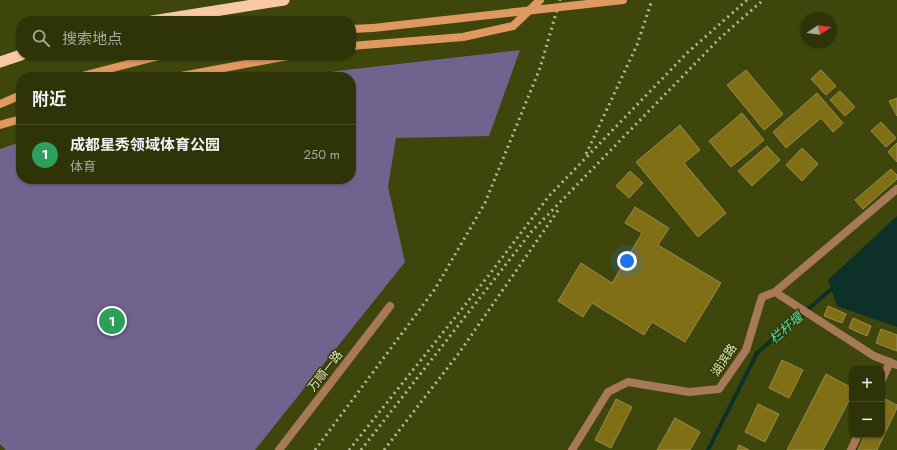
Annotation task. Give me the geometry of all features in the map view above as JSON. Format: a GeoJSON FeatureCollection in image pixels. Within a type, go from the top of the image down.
{"type":"FeatureCollection","features":[{"type":"Feature","properties":{"kind":"highway"},"geometry":{"type":"LineString","coordinates":[[181,16],[284,0]]}},
{"type":"Feature","properties":{"kind":"highway"},"geometry":{"type":"LineString","coordinates":[[0,62],[16,57]]}},
{"type":"Feature","properties":{"kind":"main road"},"geometry":{"type":"LineString","coordinates":[[356,46],[463,37],[513,26],[540,0]]}},
{"type":"Feature","properties":{"kind":"main road"},"geometry":{"type":"LineString","coordinates":[[356,30],[623,0]]}},
{"type":"Feature","properties":{"kind":"main road"},"geometry":{"type":"LineString","coordinates":[[97,72],[144,60]]}},
{"type":"Feature","properties":{"kind":"main road"},"geometry":{"type":"LineString","coordinates":[[203,72],[266,60]]}},
{"type":"Feature","properties":{"kind":"main road"},"geometry":{"type":"LineString","coordinates":[[0,104],[16,97]]}},
{"type":"Feature","properties":{"kind":"main road"},"geometry":{"type":"LineString","coordinates":[[0,125],[16,120]]}},
{"type":"Feature","properties":{"kind":"street"},"geometry":{"type":"LineString","coordinates":[[885,375],[893,363],[874,356],[775,292],[897,189]]}},
{"type":"Feature","properties":{"kind":"street","name":"湖滨路"},"geometry":{"type":"LineString","coordinates":[[572,450],[608,392],[628,382],[689,392],[719,389],[746,350],[762,297],[775,292]]}},
{"type":"Feature","properties":{"kind":"street","name":"万顺一路"},"geometry":{"type":"LineString","coordinates":[[278,450],[390,306]]}},
{"type":"Feature","properties":{"kind":"street"},"geometry":{"type":"LineString","coordinates":[[851,450],[857,438]]}},
{"type":"Feature","properties":{"kind":"shaded area"},"geometry":{"type":"Polygon","coordinates":[[[520,50],[489,136],[396,138],[388,187],[405,262],[255,450],[6,450],[0,444],[0,149],[16,144],[16,184],[356,184],[356,72],[331,72],[520,50]]]}},
{"type":"Feature","properties":{"kind":"water"},"geometry":{"type":"Polygon","coordinates":[[[897,216],[897,327],[837,306],[828,280],[897,216]]]}},
{"type":"Feature","properties":{"kind":"building"},"geometry":{"type":"Polygon","coordinates":[[[746,70],[783,114],[764,130],[727,85],[746,70]]]}},
{"type":"Feature","properties":{"kind":"building"},"geometry":{"type":"Polygon","coordinates":[[[821,70],[836,86],[826,95],[811,79],[821,70]]]}},
{"type":"Feature","properties":{"kind":"building"},"geometry":{"type":"Polygon","coordinates":[[[840,91],[855,107],[845,116],[830,100],[840,91]]]}},
{"type":"Feature","properties":{"kind":"building"},"geometry":{"type":"Polygon","coordinates":[[[817,93],[843,123],[833,132],[821,118],[786,148],[773,132],[817,93]]]}},
{"type":"Feature","properties":{"kind":"building"},"geometry":{"type":"Polygon","coordinates":[[[897,98],[897,116],[889,101],[897,98]]]}},
{"type":"Feature","properties":{"kind":"building"},"geometry":{"type":"Polygon","coordinates":[[[742,113],[764,140],[731,167],[709,141],[742,113]]]}},
{"type":"Feature","properties":{"kind":"building"},"geometry":{"type":"Polygon","coordinates":[[[881,122],[896,138],[886,147],[871,131],[881,122]]]}},
{"type":"Feature","properties":{"kind":"building"},"geometry":{"type":"Polygon","coordinates":[[[680,125],[700,150],[684,163],[726,213],[698,237],[636,162],[680,125]]]}},
{"type":"Feature","properties":{"kind":"building"},"geometry":{"type":"Polygon","coordinates":[[[897,143],[897,162],[888,152],[897,143]]]}},
{"type":"Feature","properties":{"kind":"building"},"geometry":{"type":"Polygon","coordinates":[[[767,146],[780,160],[752,186],[738,171],[767,146]]]}},
{"type":"Feature","properties":{"kind":"building"},"geometry":{"type":"Polygon","coordinates":[[[802,148],[818,164],[802,181],[786,165],[802,148]]]}},
{"type":"Feature","properties":{"kind":"building"},"geometry":{"type":"Polygon","coordinates":[[[891,169],[897,175],[897,179],[863,209],[855,200],[891,169]]]}},
{"type":"Feature","properties":{"kind":"building"},"geometry":{"type":"Polygon","coordinates":[[[630,171],[643,183],[629,198],[616,186],[630,171]]]}},
{"type":"Feature","properties":{"kind":"building"},"geometry":{"type":"Polygon","coordinates":[[[635,207],[669,228],[658,245],[721,283],[685,342],[652,322],[644,335],[592,303],[583,317],[558,301],[581,263],[612,283],[642,233],[625,223],[635,207]]]}},
{"type":"Feature","properties":{"kind":"building"},"geometry":{"type":"Polygon","coordinates":[[[828,306],[846,314],[842,323],[824,316],[828,306]]]}},
{"type":"Feature","properties":{"kind":"building"},"geometry":{"type":"Polygon","coordinates":[[[853,318],[871,326],[867,336],[849,328],[853,318]]]}},
{"type":"Feature","properties":{"kind":"building"},"geometry":{"type":"Polygon","coordinates":[[[881,329],[897,335],[897,351],[876,343],[881,329]]]}},
{"type":"Feature","properties":{"kind":"building"},"geometry":{"type":"Polygon","coordinates":[[[782,360],[803,370],[789,398],[769,388],[782,360]]]}},
{"type":"Feature","properties":{"kind":"building"},"geometry":{"type":"Polygon","coordinates":[[[826,374],[849,386],[849,401],[823,450],[787,450],[826,374]]]}},
{"type":"Feature","properties":{"kind":"building"},"geometry":{"type":"Polygon","coordinates":[[[616,399],[632,407],[611,448],[595,440],[616,399]]]}},
{"type":"Feature","properties":{"kind":"building"},"geometry":{"type":"Polygon","coordinates":[[[885,399],[897,405],[885,433],[885,399]]]}},
{"type":"Feature","properties":{"kind":"building"},"geometry":{"type":"Polygon","coordinates":[[[758,404],[779,414],[765,442],[745,432],[758,404]]]}},
{"type":"Feature","properties":{"kind":"building"},"geometry":{"type":"Polygon","coordinates":[[[675,418],[700,432],[690,450],[657,450],[675,418]]]}},
{"type":"Feature","properties":{"kind":"building"},"geometry":{"type":"Polygon","coordinates":[[[864,438],[883,438],[877,450],[858,450],[864,438]]]}},
{"type":"Feature","properties":{"kind":"building"},"geometry":{"type":"Polygon","coordinates":[[[739,445],[749,450],[737,450],[739,445]]]}},
{"type":"Feature","properties":{"kind":"waterway","name":"栏杆堰"},"geometry":{"type":"LineString","coordinates":[[708,450],[757,353],[835,286]]}},
{"type":"Feature","properties":{"kind":"railway"},"geometry":{"type":"LineString","coordinates":[[315,450],[435,289],[485,203],[540,68],[560,0]]}},
{"type":"Feature","properties":{"kind":"railway"},"geometry":{"type":"LineString","coordinates":[[586,154],[637,45],[652,0]]}},
{"type":"Feature","properties":{"kind":"railway"},"geometry":{"type":"LineString","coordinates":[[349,450],[489,275],[549,196],[687,53],[747,0]]}},
{"type":"Feature","properties":{"kind":"railway"},"geometry":{"type":"LineString","coordinates":[[361,450],[532,231],[720,38],[763,0]]}},
{"type":"Feature","properties":{"kind":"railway"},"geometry":{"type":"LineString","coordinates":[[384,450],[459,353],[559,209]]}},
{"type":"Feature","properties":{"kind":"place","name":"成都星秀领域体育公园"},"geometry":{"type":"Point","coordinates":[112,321]}}]}
